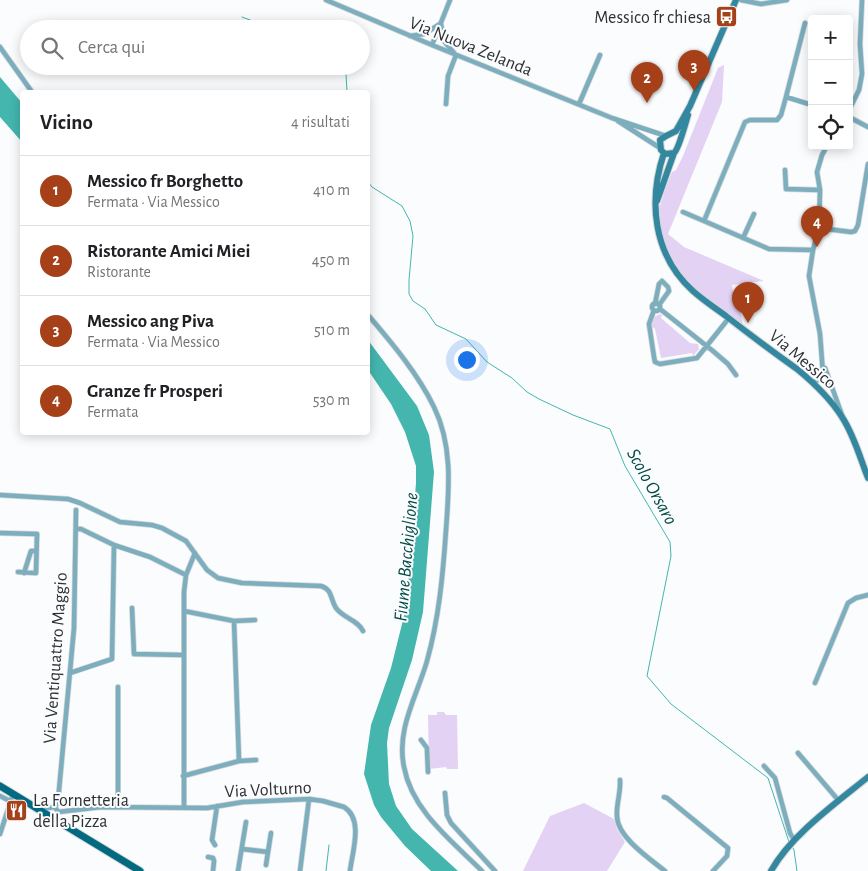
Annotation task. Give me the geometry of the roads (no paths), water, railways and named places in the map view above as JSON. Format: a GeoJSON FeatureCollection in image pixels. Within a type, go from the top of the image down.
{"type":"FeatureCollection","features":[{"type":"Feature","properties":{"kind":"main road"},"geometry":{"type":"LineString","coordinates":[[0,786],[11,798],[38,809],[53,812],[140,871]]}},
{"type":"Feature","properties":{"kind":"street","name":"Via Nuova Zelanda"},"geometry":{"type":"LineString","coordinates":[[326,0],[612,118],[667,135]]}},
{"type":"Feature","properties":{"kind":"street"},"geometry":{"type":"LineString","coordinates":[[432,45],[450,0]]}},
{"type":"Feature","properties":{"kind":"street","name":"Via Messico"},"geometry":{"type":"LineString","coordinates":[[736,0],[690,106],[676,131],[660,140],[662,150],[656,182],[655,210],[660,239],[665,254],[672,266],[692,290],[813,382],[829,400],[843,418],[868,478]]}},
{"type":"Feature","properties":{"kind":"street"},"geometry":{"type":"LineString","coordinates":[[741,0],[761,4],[787,0]]}},
{"type":"Feature","properties":{"kind":"street"},"geometry":{"type":"LineString","coordinates":[[852,105],[859,90],[862,74],[864,30],[861,15],[862,0]]}},
{"type":"Feature","properties":{"kind":"street"},"geometry":{"type":"LineString","coordinates":[[861,15],[868,16]]}},
{"type":"Feature","properties":{"kind":"street"},"geometry":{"type":"LineString","coordinates":[[410,36],[424,34],[441,23]]}},
{"type":"Feature","properties":{"kind":"street"},"geometry":{"type":"LineString","coordinates":[[441,23],[444,41],[456,55],[448,76],[446,104]]}},
{"type":"Feature","properties":{"kind":"street"},"geometry":{"type":"LineString","coordinates":[[704,221],[744,124],[750,120],[777,120],[781,115],[806,23]]}},
{"type":"Feature","properties":{"kind":"street"},"geometry":{"type":"LineString","coordinates":[[0,47],[31,90]]}},
{"type":"Feature","properties":{"kind":"street"},"geometry":{"type":"LineString","coordinates":[[579,104],[600,55]]}},
{"type":"Feature","properties":{"kind":"street"},"geometry":{"type":"LineString","coordinates":[[862,74],[868,75]]}},
{"type":"Feature","properties":{"kind":"street"},"geometry":{"type":"LineString","coordinates":[[786,97],[808,104]]}},
{"type":"Feature","properties":{"kind":"street","name":"Via Messico"},"geometry":{"type":"LineString","coordinates":[[655,210],[662,183],[678,148],[690,106]]}},
{"type":"Feature","properties":{"kind":"street","name":"Via Nuova Zelanda"},"geometry":{"type":"LineString","coordinates":[[612,118],[662,150]]}},
{"type":"Feature","properties":{"kind":"street"},"geometry":{"type":"LineString","coordinates":[[853,120],[868,127]]}},
{"type":"Feature","properties":{"kind":"street"},"geometry":{"type":"LineString","coordinates":[[649,142],[649,133],[651,131]]}},
{"type":"Feature","properties":{"kind":"street"},"geometry":{"type":"LineString","coordinates":[[667,135],[674,136],[679,142]]}},
{"type":"Feature","properties":{"kind":"street"},"geometry":{"type":"LineString","coordinates":[[662,150],[674,154]]}},
{"type":"Feature","properties":{"kind":"street"},"geometry":{"type":"LineString","coordinates":[[825,150],[817,172],[820,190],[819,228],[809,276],[824,364],[843,418]]}},
{"type":"Feature","properties":{"kind":"street"},"geometry":{"type":"LineString","coordinates":[[819,228],[855,231],[858,225],[868,164]]}},
{"type":"Feature","properties":{"kind":"street"},"geometry":{"type":"LineString","coordinates":[[784,170],[786,189],[820,190]]}},
{"type":"Feature","properties":{"kind":"street"},"geometry":{"type":"LineString","coordinates":[[683,212],[769,249],[813,250]]}},
{"type":"Feature","properties":{"kind":"street"},"geometry":{"type":"LineString","coordinates":[[743,238],[754,214]]}},
{"type":"Feature","properties":{"kind":"street"},"geometry":{"type":"LineString","coordinates":[[658,306],[659,284],[662,281],[669,291],[658,306],[652,307],[654,310],[649,324],[654,357],[657,364],[696,358],[729,318]]}},
{"type":"Feature","properties":{"kind":"street"},"geometry":{"type":"LineString","coordinates":[[658,306],[707,345],[728,364],[736,376]]}},
{"type":"Feature","properties":{"kind":"street"},"geometry":{"type":"LineString","coordinates":[[370,318],[428,395],[445,436],[447,454],[449,488],[444,556],[436,623],[425,668],[406,720],[402,745],[404,767],[408,784],[415,800],[430,819],[482,871]]}},
{"type":"Feature","properties":{"kind":"street"},"geometry":{"type":"LineString","coordinates":[[813,382],[821,378],[824,364]]}},
{"type":"Feature","properties":{"kind":"street"},"geometry":{"type":"LineString","coordinates":[[0,495],[55,497],[72,500],[120,522],[142,523],[162,528],[186,540],[207,570],[218,578],[242,583],[321,586],[327,588],[335,607],[343,616],[362,627],[363,631]]}},
{"type":"Feature","properties":{"kind":"street","name":"Via Ventiquattro Maggio"},"geometry":{"type":"LineString","coordinates":[[53,812],[58,802],[74,628],[76,510]]}},
{"type":"Feature","properties":{"kind":"street"},"geometry":{"type":"LineString","coordinates":[[76,528],[82,529],[114,545],[150,557],[186,575]]}},
{"type":"Feature","properties":{"kind":"street"},"geometry":{"type":"LineString","coordinates":[[0,533],[36,534],[36,551],[36,573],[21,572],[31,551],[36,551]]}},
{"type":"Feature","properties":{"kind":"street"},"geometry":{"type":"LineString","coordinates":[[70,672],[112,659],[114,545]]}},
{"type":"Feature","properties":{"kind":"street"},"geometry":{"type":"LineString","coordinates":[[184,807],[184,611],[186,575],[195,552]]}},
{"type":"Feature","properties":{"kind":"street"},"geometry":{"type":"LineString","coordinates":[[815,683],[848,603],[856,598],[868,596]]}},
{"type":"Feature","properties":{"kind":"street"},"geometry":{"type":"LineString","coordinates":[[132,608],[134,654],[184,655]]}},
{"type":"Feature","properties":{"kind":"street"},"geometry":{"type":"LineString","coordinates":[[184,611],[234,621],[255,620]]}},
{"type":"Feature","properties":{"kind":"street"},"geometry":{"type":"LineString","coordinates":[[234,621],[239,761]]}},
{"type":"Feature","properties":{"kind":"street"},"geometry":{"type":"LineString","coordinates":[[118,688],[118,807]]}},
{"type":"Feature","properties":{"kind":"street"},"geometry":{"type":"LineString","coordinates":[[421,740],[427,748],[428,772]]}},
{"type":"Feature","properties":{"kind":"street"},"geometry":{"type":"LineString","coordinates":[[798,753],[839,801]]}},
{"type":"Feature","properties":{"kind":"street"},"geometry":{"type":"LineString","coordinates":[[183,776],[239,761],[256,760]]}},
{"type":"Feature","properties":{"kind":"street"},"geometry":{"type":"LineString","coordinates":[[764,766],[775,778],[792,843]]}},
{"type":"Feature","properties":{"kind":"street"},"geometry":{"type":"LineString","coordinates":[[772,871],[792,843],[868,775]]}},
{"type":"Feature","properties":{"kind":"street"},"geometry":{"type":"LineString","coordinates":[[620,780],[616,816],[621,828],[634,846],[665,871]]}},
{"type":"Feature","properties":{"kind":"street"},"geometry":{"type":"LineString","coordinates":[[445,793],[447,816],[451,824],[495,871]]}},
{"type":"Feature","properties":{"kind":"street"},"geometry":{"type":"LineString","coordinates":[[0,796],[11,798],[0,834]]}},
{"type":"Feature","properties":{"kind":"street"},"geometry":{"type":"LineString","coordinates":[[664,798],[668,798],[728,848],[726,856],[712,871]]}},
{"type":"Feature","properties":{"kind":"street"},"geometry":{"type":"LineString","coordinates":[[300,871],[309,799]]}},
{"type":"Feature","properties":{"kind":"street","name":"Via Volturno"},"geometry":{"type":"LineString","coordinates":[[53,812],[118,807],[217,806],[243,802],[323,800],[344,807],[353,817],[355,826],[350,871]]}},
{"type":"Feature","properties":{"kind":"street"},"geometry":{"type":"LineString","coordinates":[[215,845],[212,840],[217,806]]}},
{"type":"Feature","properties":{"kind":"street"},"geometry":{"type":"LineString","coordinates":[[238,871],[246,822]]}},
{"type":"Feature","properties":{"kind":"street"},"geometry":{"type":"LineString","coordinates":[[266,865],[271,833]]}},
{"type":"Feature","properties":{"kind":"street"},"geometry":{"type":"LineString","coordinates":[[242,849],[268,852]]}},
{"type":"Feature","properties":{"kind":"street"},"geometry":{"type":"LineString","coordinates":[[208,857],[213,858],[213,871]]}},
{"type":"Feature","properties":{"kind":"water"},"geometry":{"type":"Polygon","coordinates":[[[0,77],[20,101],[20,140],[0,117],[0,77]]]}},
{"type":"Feature","properties":{"kind":"water"},"geometry":{"type":"Polygon","coordinates":[[[370,343],[417,406],[429,435],[434,472],[423,612],[412,660],[389,728],[387,743],[389,784],[396,806],[412,829],[458,871],[431,871],[405,846],[381,817],[374,805],[364,774],[371,725],[391,668],[406,608],[416,483],[416,466],[405,432],[391,404],[370,373],[370,343]]]}},
{"type":"Feature","properties":{"kind":"waterway","name":"Scolo Orsaro"},"geometry":{"type":"LineString","coordinates":[[242,17],[250,20]]}},
{"type":"Feature","properties":{"kind":"waterway","name":"Scolo Orsaro"},"geometry":{"type":"LineString","coordinates":[[346,75],[347,90]]}},
{"type":"Feature","properties":{"kind":"waterway","name":"Scolo Orsaro"},"geometry":{"type":"LineString","coordinates":[[370,184],[402,206],[410,221],[413,236],[409,294],[413,301],[425,309],[436,325],[466,339],[487,362],[512,378],[527,392],[573,415],[610,429],[625,466],[670,542],[671,556],[647,676],[671,704],[768,778],[789,842]]}},
{"type":"Feature","properties":{"kind":"waterway"},"geometry":{"type":"LineString","coordinates":[[326,871],[329,845]]}},
{"type":"Feature","properties":{"kind":"waterway","name":"Scolo Orsaro"},"geometry":{"type":"LineString","coordinates":[[793,848],[797,871]]}},
{"type":"Feature","properties":{"kind":"place","name":"Messico fr chiesa"},"geometry":{"type":"Point","coordinates":[727,17]}},
{"type":"Feature","properties":{"kind":"place","name":"Messico ang Piva"},"geometry":{"type":"Point","coordinates":[694,91]}},
{"type":"Feature","properties":{"kind":"place","name":"Ristorante Amici Miei"},"geometry":{"type":"Point","coordinates":[647,103]}},
{"type":"Feature","properties":{"kind":"place","name":"Granze fr Prosperi"},"geometry":{"type":"Point","coordinates":[817,247]}},
{"type":"Feature","properties":{"kind":"place","name":"Messico fr Borghetto"},"geometry":{"type":"Point","coordinates":[748,323]}},
{"type":"Feature","properties":{"kind":"place","name":"La Fornetteria della Pizza"},"geometry":{"type":"Point","coordinates":[17,810]}},
{"type":"Feature","properties":{"kind":"water label","name":"Fiume Bacchiglione"},"geometry":{"type":"Point","coordinates":[405,557]}}]}
